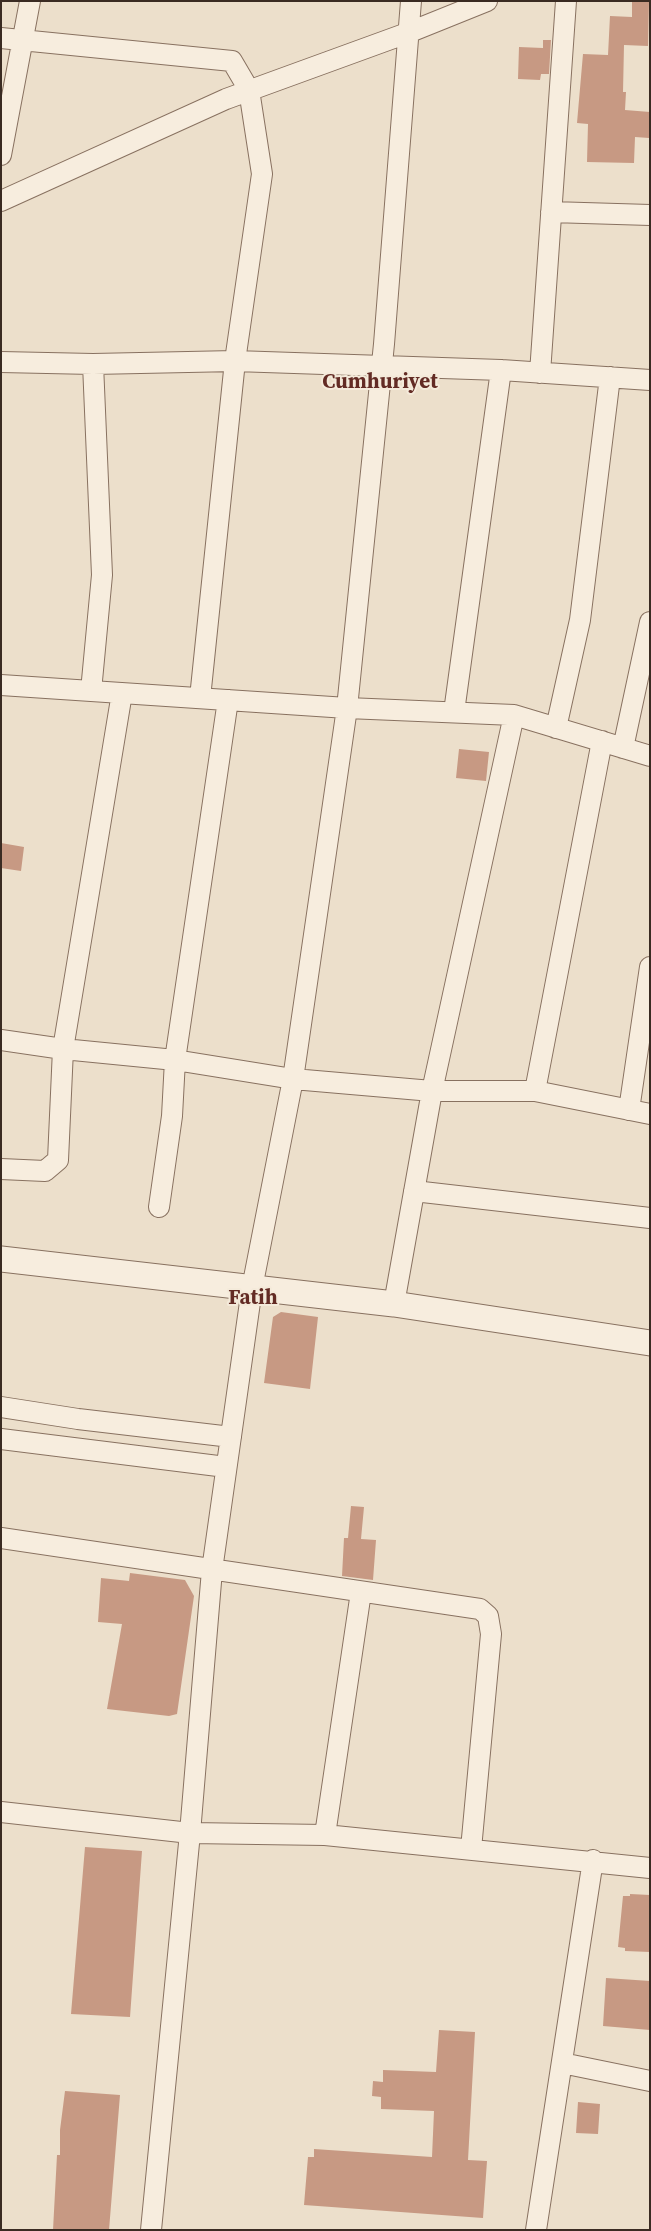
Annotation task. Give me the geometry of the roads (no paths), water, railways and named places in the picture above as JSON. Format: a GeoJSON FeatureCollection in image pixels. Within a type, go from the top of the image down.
{"type":"FeatureCollection","features":[{"type":"Feature","properties":{"kind":"street"},"geometry":{"type":"LineString","coordinates":[[1,155],[30,1]]}},
{"type":"Feature","properties":{"kind":"street"},"geometry":{"type":"LineString","coordinates":[[151,2230],[190,1833],[212,1570],[252,1288],[293,1079],[347,708],[382,367],[411,1]]}},
{"type":"Feature","properties":{"kind":"street"},"geometry":{"type":"LineString","coordinates":[[1,201],[87,160],[249,90],[410,32],[487,1]]}},
{"type":"Feature","properties":{"kind":"street"},"geometry":{"type":"LineString","coordinates":[[540,372],[566,1]]}},
{"type":"Feature","properties":{"kind":"street"},"geometry":{"type":"LineString","coordinates":[[1,38],[232,61],[249,90],[262,174],[235,361],[200,698]]}},
{"type":"Feature","properties":{"kind":"street"},"geometry":{"type":"LineString","coordinates":[[551,212],[650,215]]}},
{"type":"Feature","properties":{"kind":"street"},"geometry":{"type":"LineString","coordinates":[[1,362],[93,364],[235,361],[501,370],[650,380]]}},
{"type":"Feature","properties":{"kind":"street"},"geometry":{"type":"LineString","coordinates":[[91,691],[102,575],[93,364]]}},
{"type":"Feature","properties":{"kind":"street"},"geometry":{"type":"LineString","coordinates":[[454,712],[501,370]]}},
{"type":"Feature","properties":{"kind":"street"},"geometry":{"type":"LineString","coordinates":[[556,728],[580,620],[610,377]]}},
{"type":"Feature","properties":{"kind":"street"},"geometry":{"type":"LineString","coordinates":[[623,748],[650,622]]}},
{"type":"Feature","properties":{"kind":"street"},"geometry":{"type":"LineString","coordinates":[[1,685],[347,708],[514,715],[650,756]]}},
{"type":"Feature","properties":{"kind":"street"},"geometry":{"type":"LineString","coordinates":[[1,1169],[45,1171],[58,1160],[63,1049],[122,693]]}},
{"type":"Feature","properties":{"kind":"street"},"geometry":{"type":"LineString","coordinates":[[159,1207],[172,1116],[176,1060],[228,700]]}},
{"type":"Feature","properties":{"kind":"street"},"geometry":{"type":"LineString","coordinates":[[394,1304],[432,1091],[514,715]]}},
{"type":"Feature","properties":{"kind":"street"},"geometry":{"type":"LineString","coordinates":[[535,1091],[602,741]]}},
{"type":"Feature","properties":{"kind":"street"},"geometry":{"type":"LineString","coordinates":[[629,1110],[650,967]]}},
{"type":"Feature","properties":{"kind":"street"},"geometry":{"type":"LineString","coordinates":[[1,1040],[63,1049],[176,1060],[293,1079],[432,1091],[535,1091],[650,1114]]}},
{"type":"Feature","properties":{"kind":"street"},"geometry":{"type":"LineString","coordinates":[[414,1191],[650,1218]]}},
{"type":"Feature","properties":{"kind":"street"},"geometry":{"type":"LineString","coordinates":[[1,1259],[394,1304],[650,1343]]}},
{"type":"Feature","properties":{"kind":"street"},"geometry":{"type":"LineString","coordinates":[[1,1407],[78,1419],[231,1437]]}},
{"type":"Feature","properties":{"kind":"street"},"geometry":{"type":"LineString","coordinates":[[1,1439],[226,1467]]}},
{"type":"Feature","properties":{"kind":"street"},"geometry":{"type":"LineString","coordinates":[[1,1538],[480,1608],[488,1616],[491,1634],[471,1849]]}},
{"type":"Feature","properties":{"kind":"street"},"geometry":{"type":"LineString","coordinates":[[325,1835],[361,1592]]}},
{"type":"Feature","properties":{"kind":"street"},"geometry":{"type":"LineString","coordinates":[[1,1812],[190,1833],[325,1835],[594,1860],[650,1868]]}},
{"type":"Feature","properties":{"kind":"street"},"geometry":{"type":"LineString","coordinates":[[536,2230],[594,1860]]}},
{"type":"Feature","properties":{"kind":"street"},"geometry":{"type":"LineString","coordinates":[[562,2063],[650,2081]]}},
{"type":"Feature","properties":{"kind":"district","name":"Cumhuriyet"},"geometry":{"type":"Point","coordinates":[380,383]}},
{"type":"Feature","properties":{"kind":"district","name":"Fatih"},"geometry":{"type":"Point","coordinates":[253,1299]}}]}
